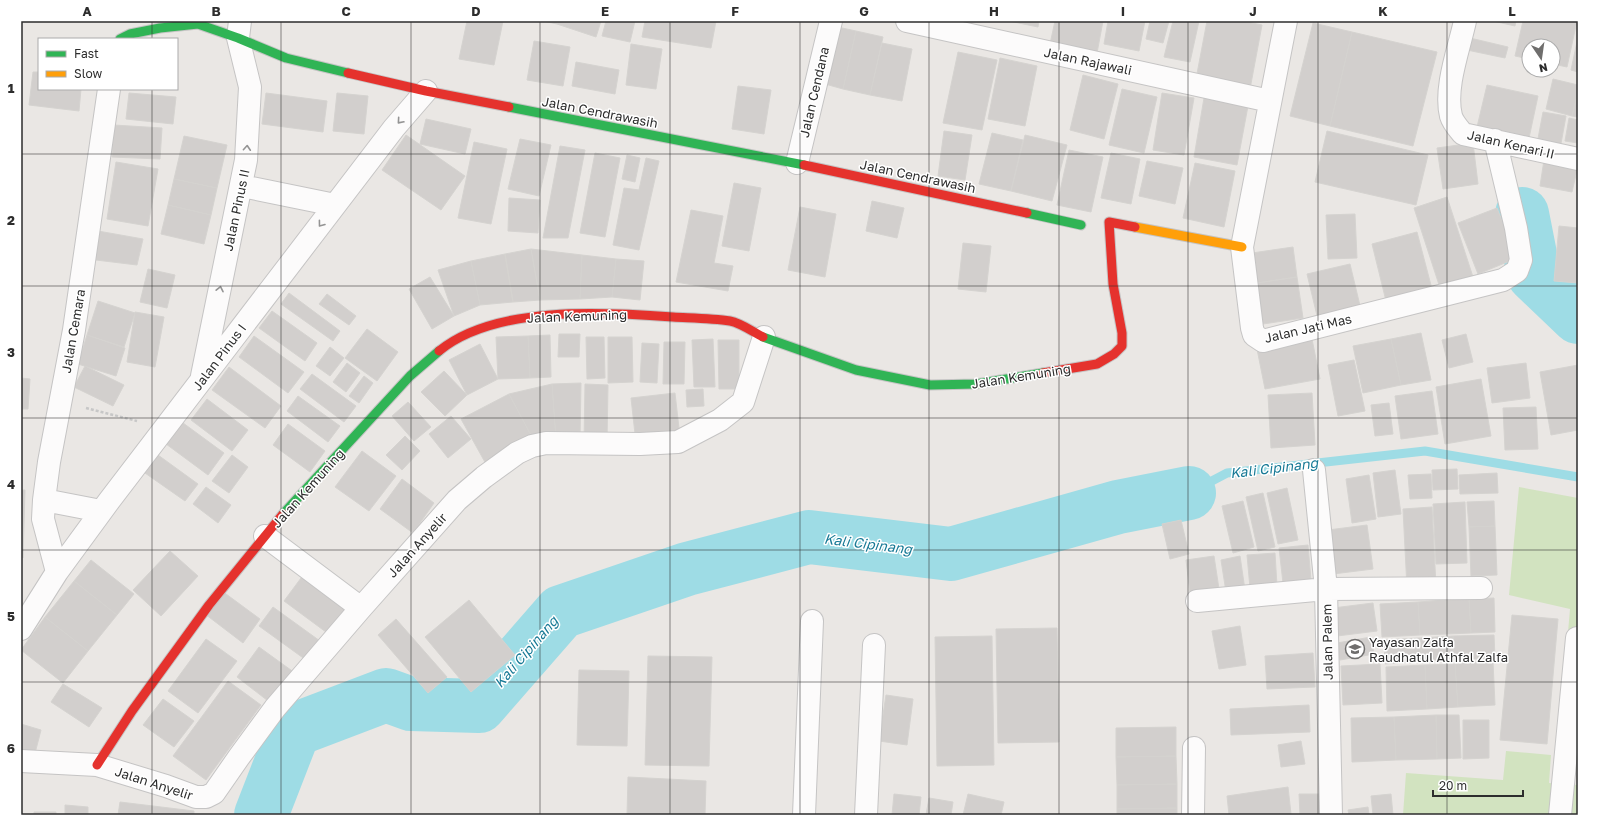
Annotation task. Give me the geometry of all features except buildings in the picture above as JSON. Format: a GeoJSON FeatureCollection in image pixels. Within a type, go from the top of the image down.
{"type":"FeatureCollection","features":[{"type":"Feature","properties":{"kind":"street","name":"Jalan Cendana"},"geometry":{"type":"LineString","coordinates":[[797,163],[831,21]]}},
{"type":"Feature","properties":{"kind":"street","name":"Jalan Rajawali"},"geometry":{"type":"LineString","coordinates":[[907,21],[1270,101]]}},
{"type":"Feature","properties":{"kind":"street","name":"Jalan Jati Mas"},"geometry":{"type":"LineString","coordinates":[[1286,21],[1242,247],[1252,328],[1254,335],[1263,341],[1503,280],[1517,271],[1521,260],[1516,228],[1495,140]]}},
{"type":"Feature","properties":{"kind":"street","name":"Jalan Kenari II"},"geometry":{"type":"LineString","coordinates":[[1465,21],[1449,87],[1449,100],[1452,117],[1456,126],[1463,134],[1578,159]]}},
{"type":"Feature","properties":{"kind":"street","name":"Jalan Cendrawasih"},"geometry":{"type":"LineString","coordinates":[[122,38],[130,34],[197,22],[239,29],[286,58],[426,91],[797,163],[1081,224]]}},
{"type":"Feature","properties":{"kind":"street","name":"Jalan Pinus II"},"geometry":{"type":"LineString","coordinates":[[201,382],[242,186],[246,160],[250,86],[239,29]]}},
{"type":"Feature","properties":{"kind":"street","name":"Jalan Cemara"},"geometry":{"type":"LineString","coordinates":[[57,572],[43,519],[44,500],[49,462],[74,330],[109,90]]}},
{"type":"Feature","properties":{"kind":"street","name":"Jalan Pinus I"},"geometry":{"type":"LineString","coordinates":[[21,629],[57,572],[101,511],[394,128],[426,91]]}},
{"type":"Feature","properties":{"kind":"street"},"geometry":{"type":"LineString","coordinates":[[242,186],[335,205]]}},
{"type":"Feature","properties":{"kind":"street","name":"Jalan Kemuning"},"geometry":{"type":"LineString","coordinates":[[96,765],[132,711],[205,612],[265,536],[410,376],[448,344],[475,330],[528,316],[619,313],[732,321],[764,337],[856,370],[930,385],[976,384],[1097,364],[1114,354],[1122,346],[1122,333],[1113,284],[1109,222],[1242,247]]}},
{"type":"Feature","properties":{"kind":"street"},"geometry":{"type":"LineString","coordinates":[[214,317],[246,322]]}},
{"type":"Feature","properties":{"kind":"street","name":"Jalan Anyelir"},"geometry":{"type":"LineString","coordinates":[[96,765],[166,786],[196,797],[206,797],[214,793],[275,708],[457,500],[484,477],[517,453],[532,446],[546,443],[640,444],[678,442],[720,420],[743,402],[764,337]]}},
{"type":"Feature","properties":{"kind":"street","name":"Jalan Palem"},"geometry":{"type":"LineString","coordinates":[[1314,470],[1326,589],[1331,815]]}},
{"type":"Feature","properties":{"kind":"street"},"geometry":{"type":"LineString","coordinates":[[44,500],[101,511]]}},
{"type":"Feature","properties":{"kind":"street"},"geometry":{"type":"LineString","coordinates":[[265,536],[361,608]]}},
{"type":"Feature","properties":{"kind":"street"},"geometry":{"type":"LineString","coordinates":[[1197,601],[1326,589],[1481,588]]}},
{"type":"Feature","properties":{"kind":"street"},"geometry":{"type":"LineString","coordinates":[[804,815],[812,621]]}},
{"type":"Feature","properties":{"kind":"street"},"geometry":{"type":"LineString","coordinates":[[1560,815],[1577,638]]}},
{"type":"Feature","properties":{"kind":"street"},"geometry":{"type":"LineString","coordinates":[[866,815],[874,646]]}},
{"type":"Feature","properties":{"kind":"street"},"geometry":{"type":"LineString","coordinates":[[1193,815],[1194,748]]}},
{"type":"Feature","properties":{"kind":"street"},"geometry":{"type":"LineString","coordinates":[[21,761],[96,765]]}},
{"type":"Feature","properties":{"kind":"path"},"geometry":{"type":"LineString","coordinates":[[60,401],[164,428]]}},
{"type":"Feature","properties":{"kind":"green space"},"geometry":{"type":"Polygon","coordinates":[[[1519,487],[1578,498],[1578,691],[1563,690],[1570,609],[1509,595],[1519,487]]]}},
{"type":"Feature","properties":{"kind":"green space"},"geometry":{"type":"Polygon","coordinates":[[[1506,751],[1551,755],[1549,783],[1578,785],[1578,815],[1403,815],[1406,773],[1503,780],[1506,751]]]}},
{"type":"Feature","properties":{"kind":"waterway","name":"Kali Cipinang"},"geometry":{"type":"LineString","coordinates":[[1522,214],[1534,275],[1578,317]]}},
{"type":"Feature","properties":{"kind":"waterway","name":"Kali Cipinang"},"geometry":{"type":"LineString","coordinates":[[1189,493],[1227,473],[1425,451],[1578,477]]}},
{"type":"Feature","properties":{"kind":"waterway","name":"Kali Cipinang"},"geometry":{"type":"LineString","coordinates":[[261,815],[294,730],[386,695],[411,704],[479,706],[561,612],[687,569],[809,537],[951,554],[1118,507],[1189,493]]}},
{"type":"Feature","properties":{"kind":"traffic: fast"},"geometry":{"type":"LineString","coordinates":[[122,38],[130,34],[160,28],[198,24],[238,38],[286,58],[348,73]]}},
{"type":"Feature","properties":{"kind":"traffic: fast"},"geometry":{"type":"LineString","coordinates":[[509,107],[804,165]]}},
{"type":"Feature","properties":{"kind":"traffic: fast"},"geometry":{"type":"LineString","coordinates":[[1027,213],[1081,225]]}},
{"type":"Feature","properties":{"kind":"traffic: fast"},"geometry":{"type":"LineString","coordinates":[[763,337],[856,370],[930,385],[976,384],[1043,373]]}},
{"type":"Feature","properties":{"kind":"traffic: fast"},"geometry":{"type":"LineString","coordinates":[[283,514],[410,376],[439,351]]}},
{"type":"Feature","properties":{"kind":"traffic: slow"},"geometry":{"type":"LineString","coordinates":[[1135,227],[1242,247]]}},
{"type":"Feature","properties":{"kind":"traffic: jam"},"geometry":{"type":"LineString","coordinates":[[348,73],[426,91],[509,107]]}},
{"type":"Feature","properties":{"kind":"traffic: jam"},"geometry":{"type":"LineString","coordinates":[[804,165],[1027,213]]}},
{"type":"Feature","properties":{"kind":"traffic: jam"},"geometry":{"type":"LineString","coordinates":[[1043,373],[1097,364],[1114,354],[1122,346],[1122,333],[1113,284],[1109,222],[1135,227]]}},
{"type":"Feature","properties":{"kind":"traffic: jam"},"geometry":{"type":"LineString","coordinates":[[439,351],[462,336],[489,326],[519,319],[583,313],[723,320],[738,324],[763,337]]}},
{"type":"Feature","properties":{"kind":"traffic: jam"},"geometry":{"type":"LineString","coordinates":[[97,765],[132,711],[209,605],[283,514]]}},
{"type":"Feature","properties":{"kind":"place","name":"Yayasan Zalfa Raudhatul Athfal Zalfa"},"geometry":{"type":"Point","coordinates":[1355,649]}}]}
